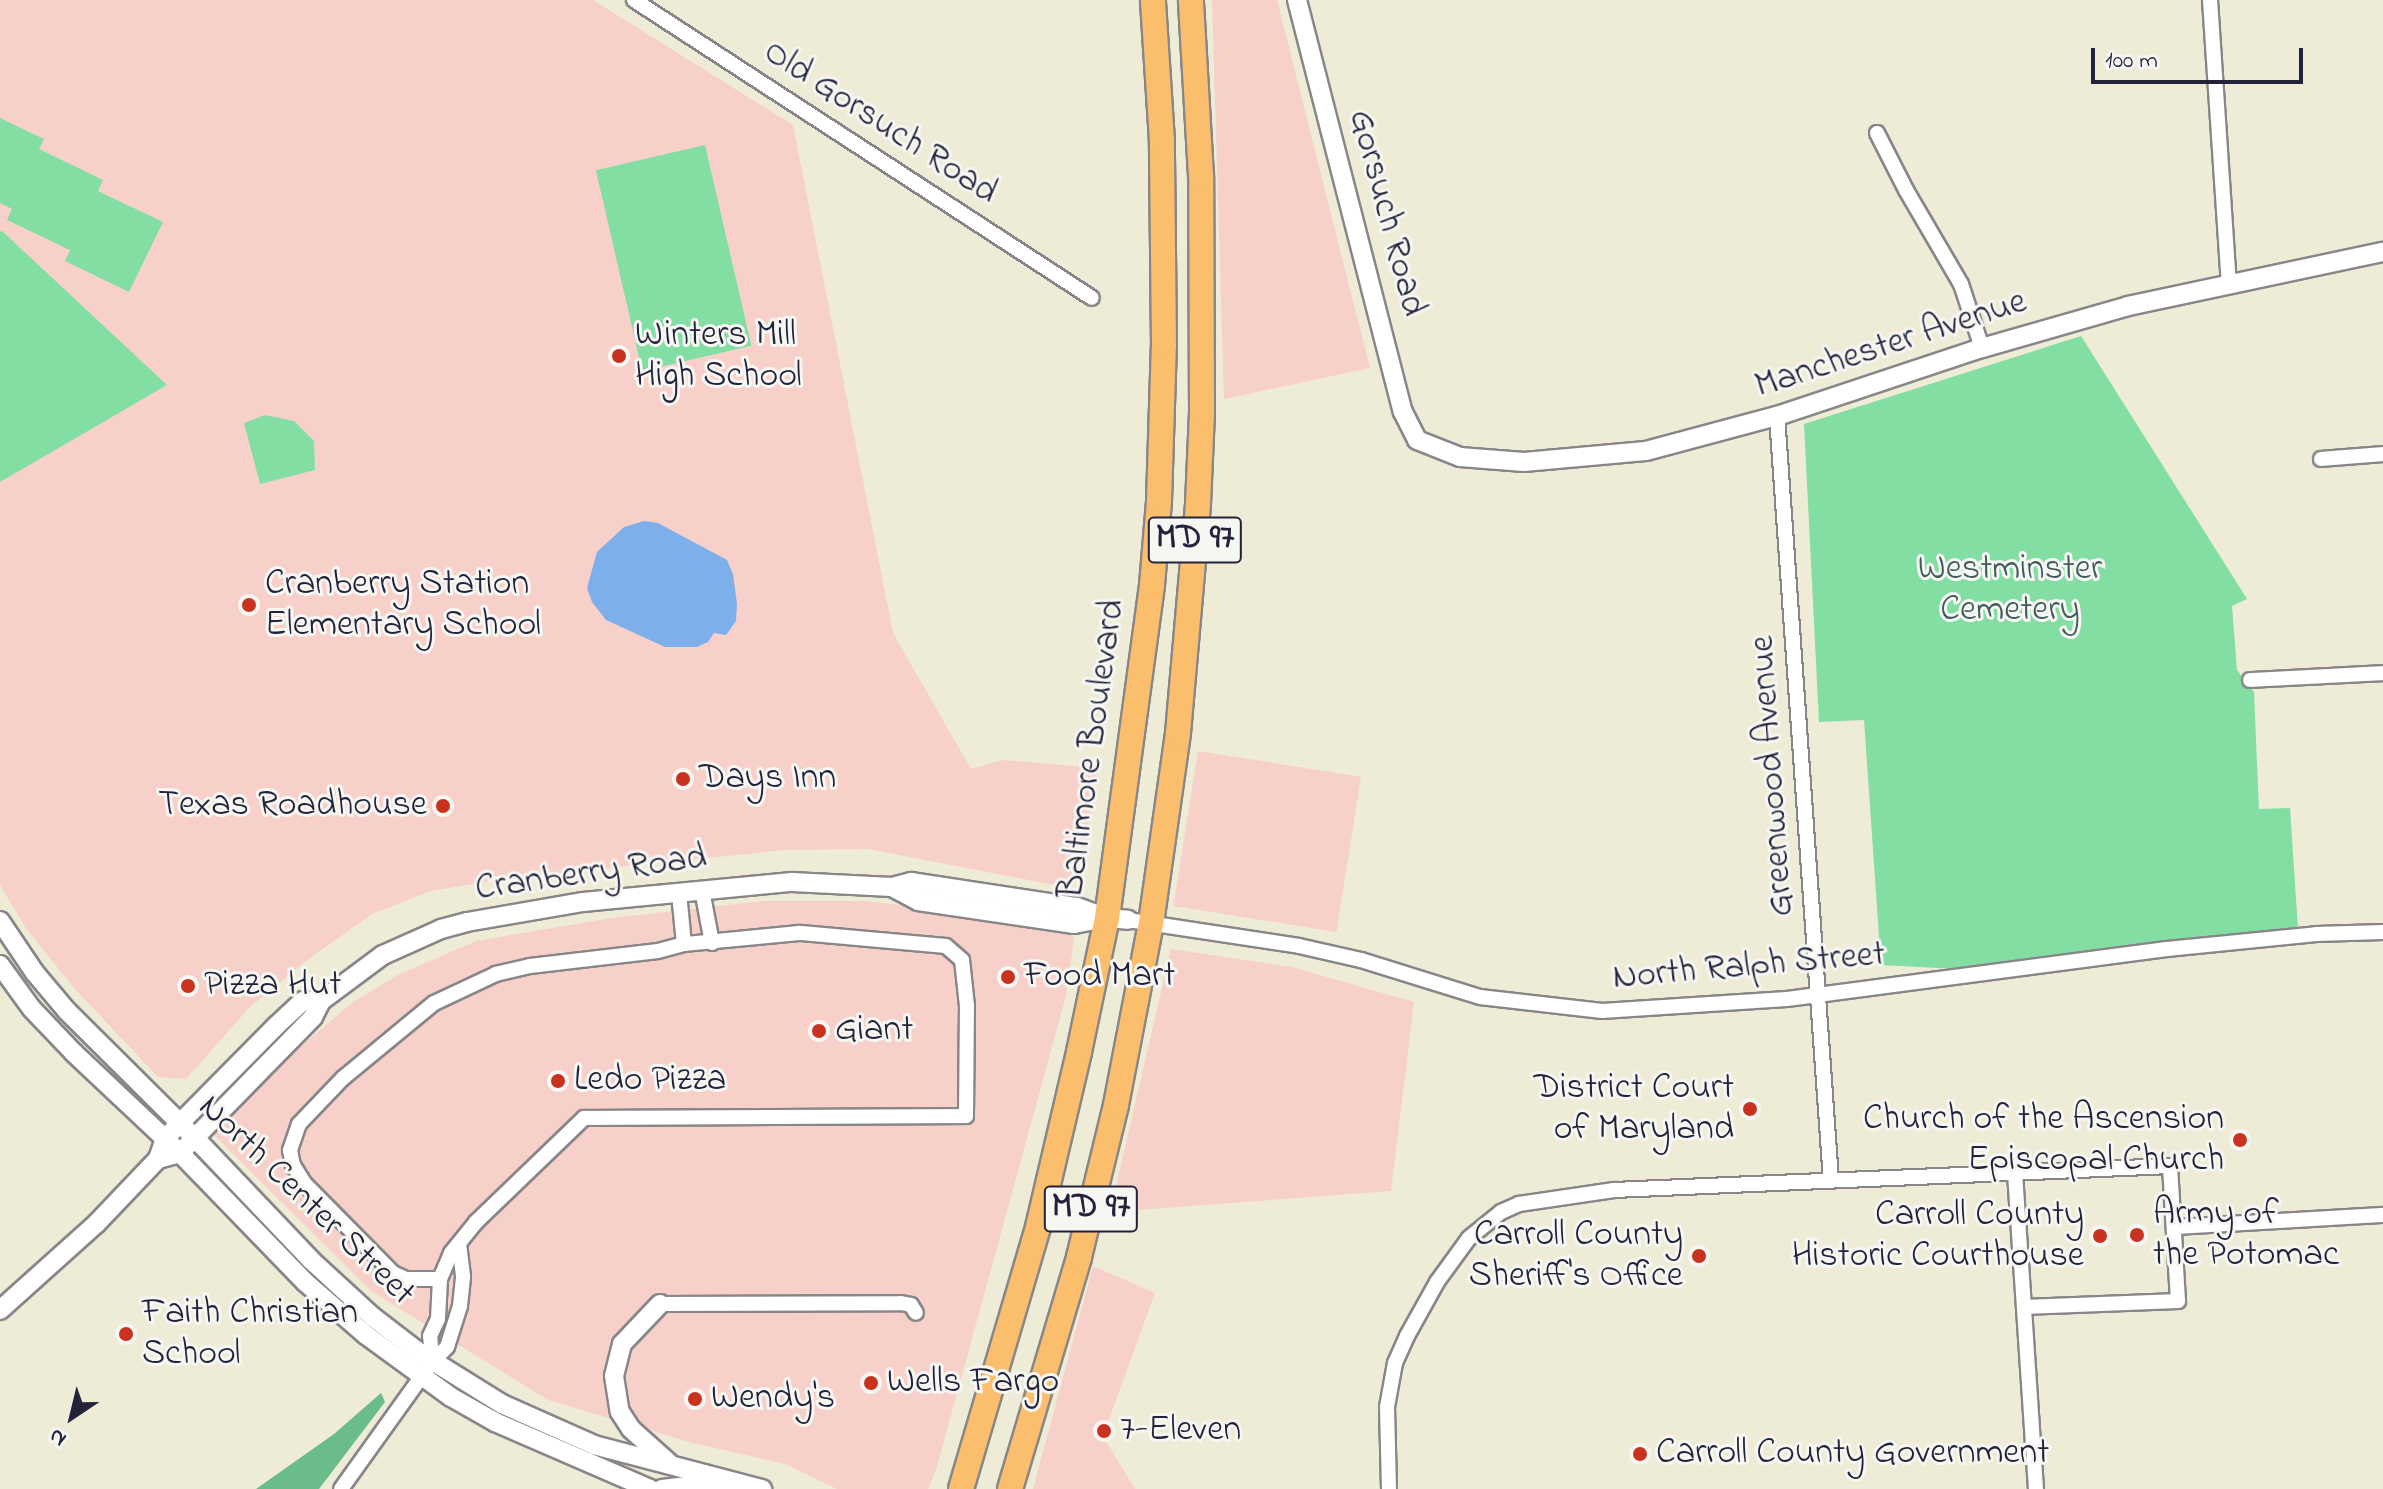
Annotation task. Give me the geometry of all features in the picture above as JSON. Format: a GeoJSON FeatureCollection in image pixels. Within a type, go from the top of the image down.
{"type":"FeatureCollection","features":[{"type":"Feature","properties":{"kind":"highway","name":"Baltimore Boulevard"},"geometry":{"type":"LineString","coordinates":[[1010,1489],[1100,1174],[1129,920],[1159,501],[1164,240],[1153,0]]}},
{"type":"Feature","properties":{"kind":"highway","name":"Baltimore Boulevard"},"geometry":{"type":"LineString","coordinates":[[959,1485],[1129,920],[1178,733],[1198,504],[1203,363],[1201,176],[1191,0]]}},
{"type":"Feature","properties":{"kind":"street","name":"Old Gorsuch Road"},"geometry":{"type":"LineString","coordinates":[[634,0],[1092,298]]}},
{"type":"Feature","properties":{"kind":"street","name":"Gorsuch Road"},"geometry":{"type":"LineString","coordinates":[[1297,0],[1403,412],[1417,440]]}},
{"type":"Feature","properties":{"kind":"street"},"geometry":{"type":"LineString","coordinates":[[2210,0],[2229,283]]}},
{"type":"Feature","properties":{"kind":"street"},"geometry":{"type":"LineString","coordinates":[[1877,133],[1961,284],[1982,348]]}},
{"type":"Feature","properties":{"kind":"street","name":"Manchester Avenue"},"geometry":{"type":"LineString","coordinates":[[1417,440],[1460,457],[1524,462],[1646,451],[1777,416],[1982,348],[2128,306],[2383,252]]}},
{"type":"Feature","properties":{"kind":"street","name":"Greenwood Avenue"},"geometry":{"type":"LineString","coordinates":[[1777,416],[1831,1180]]}},
{"type":"Feature","properties":{"kind":"street"},"geometry":{"type":"LineString","coordinates":[[2321,459],[2383,454]]}},
{"type":"Feature","properties":{"kind":"street"},"geometry":{"type":"LineString","coordinates":[[2250,680],[2383,673]]}},
{"type":"Feature","properties":{"kind":"street","name":"Cranberry Road"},"geometry":{"type":"LineString","coordinates":[[158,1159],[180,1153],[313,1017],[321,1001],[383,955],[441,929],[583,902],[792,882],[892,887],[911,882],[1077,907],[1129,920]]}},
{"type":"Feature","properties":{"kind":"street"},"geometry":{"type":"LineString","coordinates":[[702,890],[712,943]]}},
{"type":"Feature","properties":{"kind":"street"},"geometry":{"type":"LineString","coordinates":[[679,893],[684,944]]}},
{"type":"Feature","properties":{"kind":"street","name":"North Ralph Street"},"geometry":{"type":"LineString","coordinates":[[1129,920],[1295,945],[1361,960],[1480,997],[1602,1011],[1817,995],[2167,949],[2316,934],[2383,932]]}},
{"type":"Feature","properties":{"kind":"street","name":"North Center Street"},"geometry":{"type":"LineString","coordinates":[[0,921],[35,973],[67,1011],[195,1138],[311,1260],[427,1369],[519,1434],[650,1489]]}},
{"type":"Feature","properties":{"kind":"street"},"geometry":{"type":"LineString","coordinates":[[427,1369],[430,1336],[438,1319],[440,1279],[446,1262],[476,1222],[584,1118],[966,1116],[965,976],[962,960],[946,946],[799,933],[684,944],[658,951],[530,966],[472,983],[434,1003],[343,1078],[299,1124],[290,1150],[293,1165],[305,1184],[400,1278],[440,1279]]}},
{"type":"Feature","properties":{"kind":"street","name":"North Center Street"},"geometry":{"type":"LineString","coordinates":[[0,965],[42,1020],[180,1153],[305,1282],[366,1335],[427,1369],[594,1445],[762,1489]]}},
{"type":"Feature","properties":{"kind":"street","name":"Cranberry Road"},"geometry":{"type":"LineString","coordinates":[[0,1310],[96,1224],[158,1159],[165,1139],[303,1001],[321,1001]]}},
{"type":"Feature","properties":{"kind":"street"},"geometry":{"type":"LineString","coordinates":[[1389,1489],[1387,1407],[1395,1363],[1407,1336],[1469,1238],[1501,1212],[1519,1204],[1584,1192],[2170,1166],[2178,1301],[2024,1307]]}},
{"type":"Feature","properties":{"kind":"street"},"geometry":{"type":"LineString","coordinates":[[2015,1173],[2036,1489]]}},
{"type":"Feature","properties":{"kind":"street"},"geometry":{"type":"LineString","coordinates":[[2174,1227],[2383,1215]]}},
{"type":"Feature","properties":{"kind":"street"},"geometry":{"type":"LineString","coordinates":[[341,1489],[427,1369],[447,1347],[456,1326],[463,1276],[459,1245]]}},
{"type":"Feature","properties":{"kind":"street"},"geometry":{"type":"LineString","coordinates":[[671,1465],[631,1429],[620,1412],[614,1376],[622,1344],[660,1304],[901,1303],[911,1305],[916,1313]]}},
{"type":"Feature","properties":{"kind":"street"},"geometry":{"type":"LineString","coordinates":[[662,1489],[735,1480]]}},
{"type":"Feature","properties":{"kind":"shaded area"},"geometry":{"type":"Polygon","coordinates":[[[0,0],[593,0],[793,125],[893,633],[971,769],[1003,760],[1098,768],[1079,878],[1070,888],[868,849],[785,850],[509,878],[431,891],[372,914],[310,958],[250,1007],[186,1079],[158,1077],[74,988],[25,927],[0,885],[0,0]]]}},
{"type":"Feature","properties":{"kind":"shaded area"},"geometry":{"type":"Polygon","coordinates":[[[1212,0],[1277,0],[1370,368],[1224,399],[1212,0]]]}},
{"type":"Feature","properties":{"kind":"shaded area"},"geometry":{"type":"Polygon","coordinates":[[[1198,751],[1361,777],[1336,932],[1173,906],[1198,751]]]}},
{"type":"Feature","properties":{"kind":"shaded area"},"geometry":{"type":"Polygon","coordinates":[[[763,901],[864,901],[1042,921],[1068,929],[1074,939],[1066,996],[936,1470],[928,1489],[837,1489],[785,1464],[693,1443],[548,1400],[371,1291],[213,1134],[291,1055],[353,1002],[398,975],[476,941],[612,918],[763,901]]]}},
{"type":"Feature","properties":{"kind":"shaded area"},"geometry":{"type":"Polygon","coordinates":[[[1171,949],[1292,967],[1414,1002],[1391,1191],[1110,1212],[1171,949]]]}},
{"type":"Feature","properties":{"kind":"shaded area"},"geometry":{"type":"Polygon","coordinates":[[[1093,1266],[1155,1293],[1103,1436],[1135,1489],[1033,1489],[1093,1266]]]}},
{"type":"Feature","properties":{"kind":"green space"},"geometry":{"type":"Polygon","coordinates":[[[0,118],[44,139],[39,149],[103,180],[98,191],[163,222],[129,292],[65,261],[70,250],[7,220],[12,209],[0,203],[0,118]]]}},
{"type":"Feature","properties":{"kind":"green space"},"geometry":{"type":"Polygon","coordinates":[[[705,145],[751,346],[642,371],[596,170],[705,145]]]}},
{"type":"Feature","properties":{"kind":"green space"},"geometry":{"type":"Polygon","coordinates":[[[0,232],[167,385],[0,482],[0,232]]]}},
{"type":"Feature","properties":{"kind":"green space","name":"Westminster Cemetery"},"geometry":{"type":"Polygon","coordinates":[[[2081,336],[2247,599],[2232,606],[2237,670],[2254,692],[2259,809],[2290,808],[2298,929],[1958,969],[1881,965],[1864,720],[1819,722],[1804,424],[2081,336]]]}},
{"type":"Feature","properties":{"kind":"green space"},"geometry":{"type":"Polygon","coordinates":[[[265,415],[294,421],[314,441],[315,470],[260,484],[244,423],[265,415]]]}},
{"type":"Feature","properties":{"kind":"green space"},"geometry":{"type":"Polygon","coordinates":[[[381,1393],[385,1402],[319,1489],[256,1489],[334,1434],[381,1393]]]}},
{"type":"Feature","properties":{"kind":"water"},"geometry":{"type":"Polygon","coordinates":[[[644,521],[658,523],[727,560],[733,574],[737,604],[736,621],[726,635],[714,633],[708,642],[697,647],[665,647],[606,620],[592,602],[587,588],[597,552],[624,527],[644,521]]]}},
{"type":"Feature","properties":{"kind":"place","name":"Winters Mill High School"},"geometry":{"type":"Point","coordinates":[619,356]}},
{"type":"Feature","properties":{"kind":"place","name":"Cranberry Station Elementary School"},"geometry":{"type":"Point","coordinates":[249,605]}},
{"type":"Feature","properties":{"kind":"place","name":"Days Inn"},"geometry":{"type":"Point","coordinates":[683,779]}},
{"type":"Feature","properties":{"kind":"place","name":"Texas Roadhouse"},"geometry":{"type":"Point","coordinates":[443,806]}},
{"type":"Feature","properties":{"kind":"place","name":"Food Mart"},"geometry":{"type":"Point","coordinates":[1008,977]}},
{"type":"Feature","properties":{"kind":"place","name":"Pizza Hut"},"geometry":{"type":"Point","coordinates":[188,986]}},
{"type":"Feature","properties":{"kind":"place","name":"Giant"},"geometry":{"type":"Point","coordinates":[819,1031]}},
{"type":"Feature","properties":{"kind":"place","name":"Ledo Pizza"},"geometry":{"type":"Point","coordinates":[558,1081]}},
{"type":"Feature","properties":{"kind":"place","name":"District Court of Maryland"},"geometry":{"type":"Point","coordinates":[1750,1109]}},
{"type":"Feature","properties":{"kind":"place","name":"Church of the Ascension Episcopal Church"},"geometry":{"type":"Point","coordinates":[2240,1140]}},
{"type":"Feature","properties":{"kind":"place","name":"Army of the Potomac"},"geometry":{"type":"Point","coordinates":[2137,1235]}},
{"type":"Feature","properties":{"kind":"place","name":"Carroll County Historic Courthouse"},"geometry":{"type":"Point","coordinates":[2100,1236]}},
{"type":"Feature","properties":{"kind":"place","name":"Carroll County Sheriff's Office"},"geometry":{"type":"Point","coordinates":[1699,1256]}},
{"type":"Feature","properties":{"kind":"place","name":"Faith Christian School"},"geometry":{"type":"Point","coordinates":[126,1334]}},
{"type":"Feature","properties":{"kind":"place","name":"Wells Fargo"},"geometry":{"type":"Point","coordinates":[871,1383]}},
{"type":"Feature","properties":{"kind":"place","name":"Wendy's"},"geometry":{"type":"Point","coordinates":[695,1399]}},
{"type":"Feature","properties":{"kind":"place","name":"7-Eleven"},"geometry":{"type":"Point","coordinates":[1104,1431]}},
{"type":"Feature","properties":{"kind":"place","name":"Carroll County Government"},"geometry":{"type":"Point","coordinates":[1640,1454]}}]}
